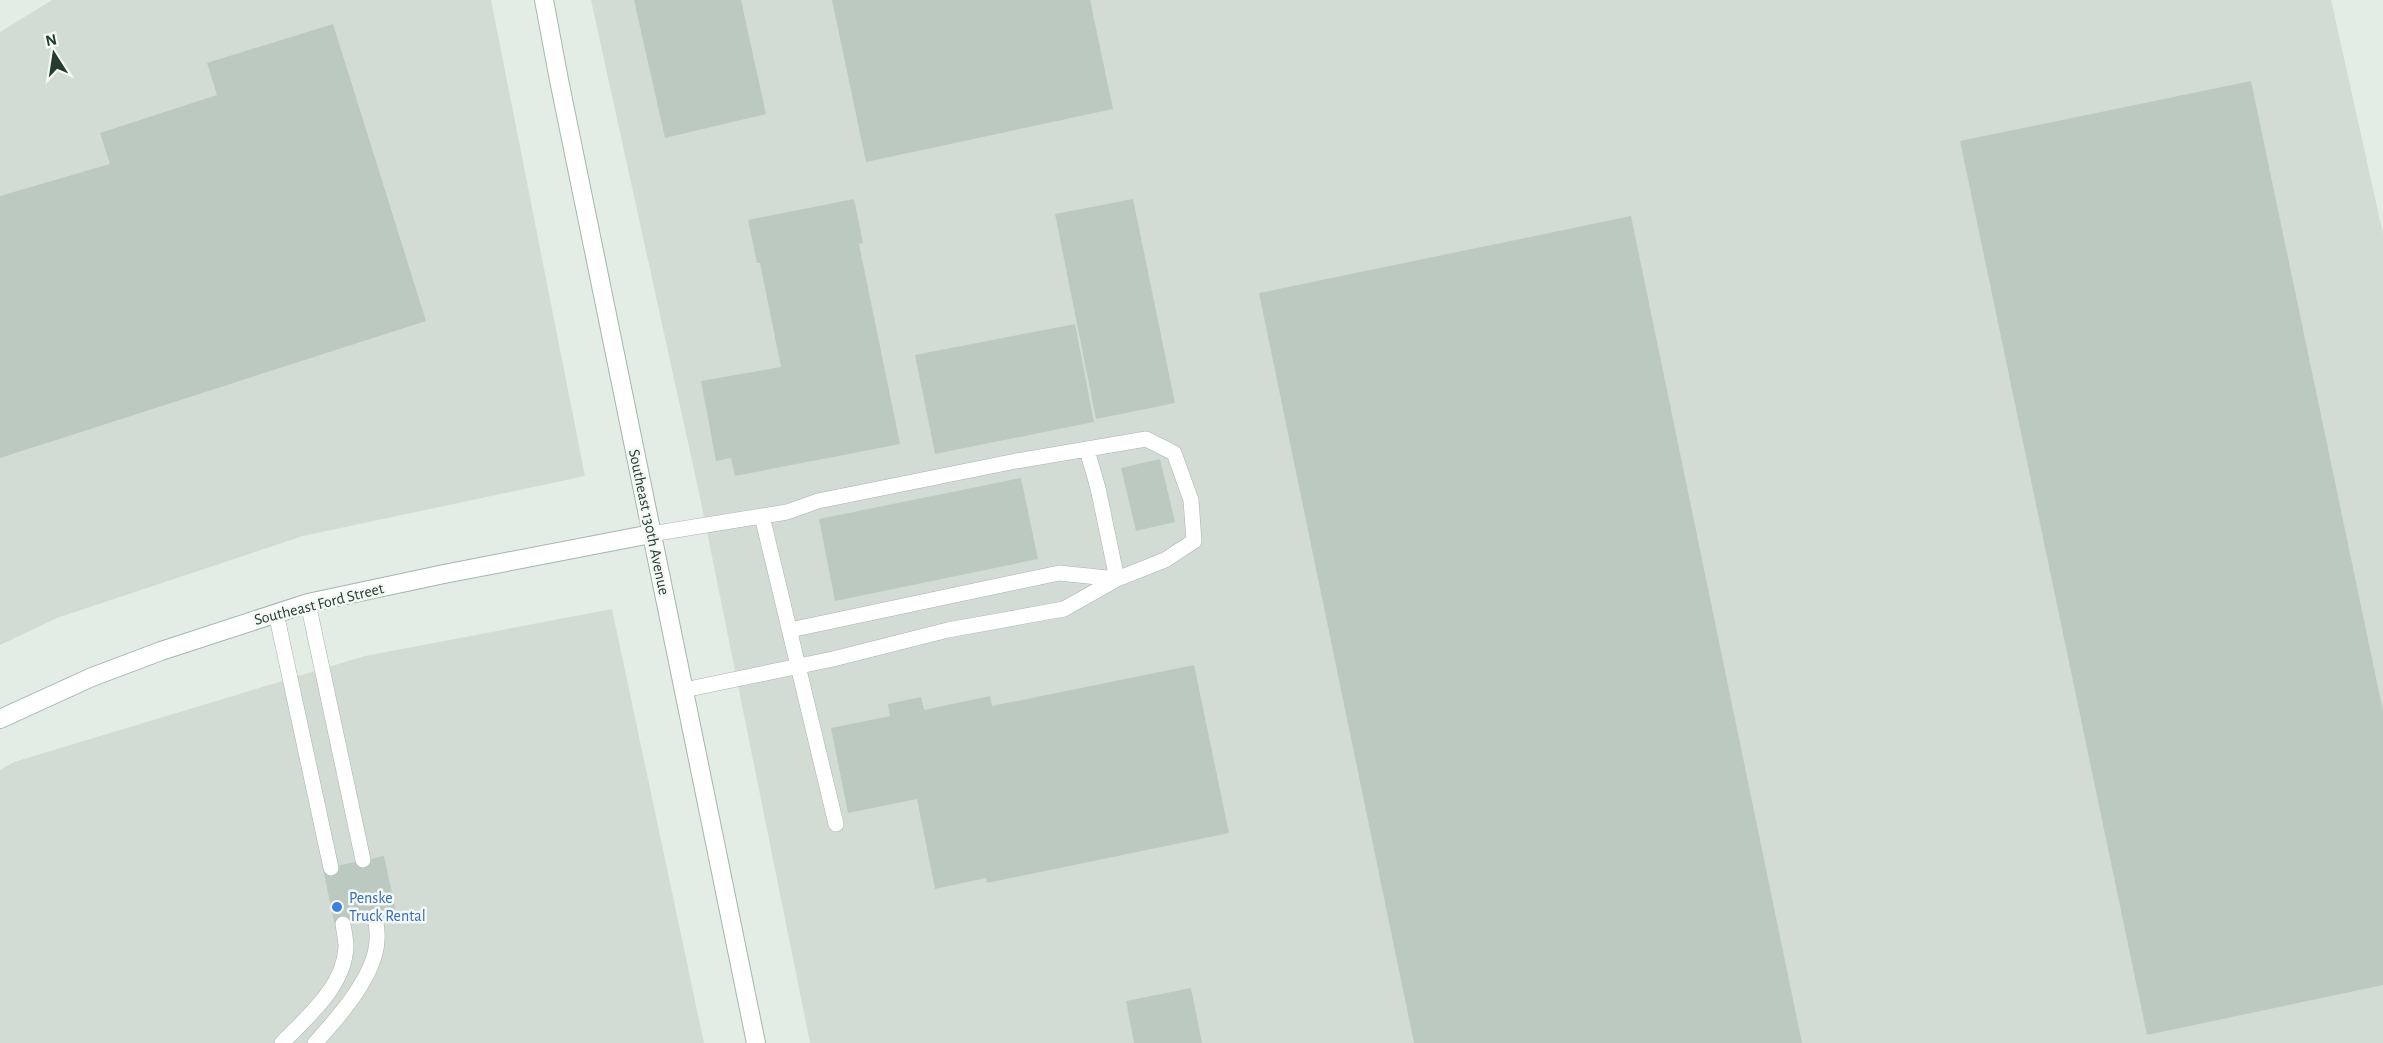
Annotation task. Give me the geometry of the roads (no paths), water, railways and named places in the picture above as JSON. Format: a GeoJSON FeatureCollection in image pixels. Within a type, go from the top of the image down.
{"type":"FeatureCollection","features":[{"type":"Feature","properties":{"kind":"street","name":"Southeast 130th Avenue"},"geometry":{"type":"LineString","coordinates":[[544,0],[756,1043]]}},
{"type":"Feature","properties":{"kind":"street","name":"Southeast Ford Street"},"geometry":{"type":"LineString","coordinates":[[0,719],[92,678],[161,651],[308,603],[651,534]]}},
{"type":"Feature","properties":{"kind":"lane"},"geometry":{"type":"LineString","coordinates":[[651,534],[787,512],[818,501],[1016,461],[1146,439],[1174,453],[1191,500],[1194,541],[1165,560],[1117,579],[1064,609],[948,630],[799,666],[684,690]]}},
{"type":"Feature","properties":{"kind":"lane"},"geometry":{"type":"LineString","coordinates":[[1088,450],[1117,579]]}},
{"type":"Feature","properties":{"kind":"lane"},"geometry":{"type":"LineString","coordinates":[[762,516],[836,824]]}},
{"type":"Feature","properties":{"kind":"lane"},"geometry":{"type":"LineString","coordinates":[[790,630],[1059,573],[1117,579]]}},
{"type":"Feature","properties":{"kind":"lane"},"geometry":{"type":"LineString","coordinates":[[308,603],[363,860]]}},
{"type":"Feature","properties":{"kind":"lane"},"geometry":{"type":"LineString","coordinates":[[276,613],[331,868]]}},
{"type":"Feature","properties":{"kind":"lane"},"geometry":{"type":"LineString","coordinates":[[315,1043],[338,1018],[371,966],[378,940],[375,916]]}},
{"type":"Feature","properties":{"kind":"lane"},"geometry":{"type":"LineString","coordinates":[[282,1043],[323,1001],[340,974],[346,947],[343,924]]}},
{"type":"Feature","properties":{"kind":"place","name":"Penske Truck Rental"},"geometry":{"type":"Point","coordinates":[337,907]}}]}
